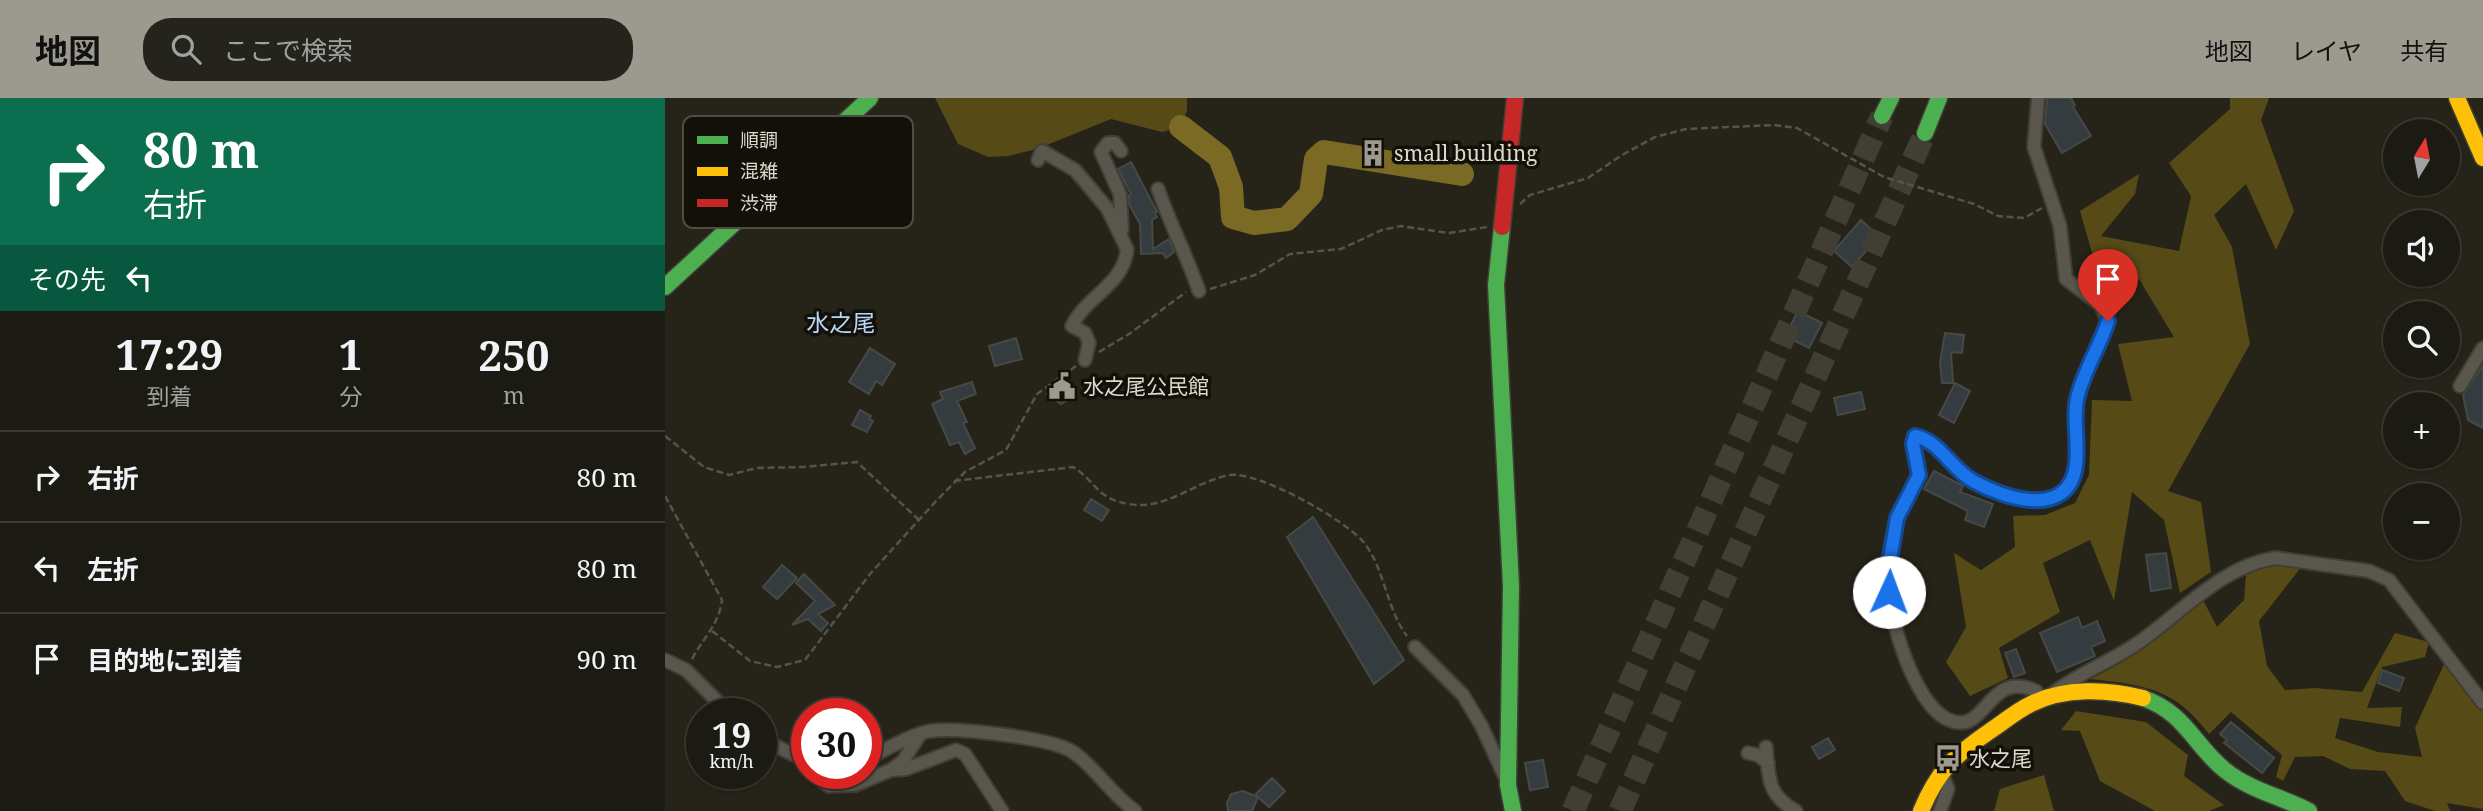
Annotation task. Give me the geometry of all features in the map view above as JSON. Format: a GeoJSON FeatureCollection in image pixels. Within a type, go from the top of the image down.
{"type":"FeatureCollection","features":[{"type":"Feature","properties":{"kind":"main road"},"geometry":{"type":"LineString","coordinates":[[850,116],[870,98]]}},
{"type":"Feature","properties":{"kind":"main road"},"geometry":{"type":"LineString","coordinates":[[1513,811],[1509,785],[1511,586],[1496,285],[1514,98]]}},
{"type":"Feature","properties":{"kind":"main road"},"geometry":{"type":"LineString","coordinates":[[1882,116],[1891,98]]}},
{"type":"Feature","properties":{"kind":"main road"},"geometry":{"type":"LineString","coordinates":[[1925,132],[1939,98]]}},
{"type":"Feature","properties":{"kind":"main road"},"geometry":{"type":"LineString","coordinates":[[2457,98],[2483,158]]}},
{"type":"Feature","properties":{"kind":"main road"},"geometry":{"type":"LineString","coordinates":[[665,287],[729,228]]}},
{"type":"Feature","properties":{"kind":"main road"},"geometry":{"type":"LineString","coordinates":[[1921,811],[1941,771],[1952,759],[2043,699],[2067,693],[2114,692],[2154,701],[2171,710],[2187,724],[2225,771],[2248,786],[2309,811]]}},
{"type":"Feature","properties":{"kind":"street"},"geometry":{"type":"LineString","coordinates":[[2038,98],[2034,147],[2060,226],[2066,279],[2100,305],[2108,321],[2077,397],[2076,466],[2072,483],[2060,495],[2025,502],[1970,480],[1927,439],[1915,436],[1913,444],[1919,475],[1897,518],[1887,577],[1899,645],[1923,692],[1948,720],[1957,723],[1969,721],[1995,693],[2011,686],[2023,685],[2036,691],[2043,699],[2071,679],[2111,660],[2157,631],[2197,595],[2260,561],[2275,558],[2369,571],[2389,580],[2483,702]]}},
{"type":"Feature","properties":{"kind":"street"},"geometry":{"type":"LineString","coordinates":[[1085,360],[1089,343],[1085,333],[1072,326],[1076,317],[1120,274],[1126,258],[1119,194],[1101,152],[1108,143],[1115,143],[1121,151]]}},
{"type":"Feature","properties":{"kind":"street"},"geometry":{"type":"LineString","coordinates":[[1038,160],[1042,151],[1075,170],[1107,208],[1123,237]]}},
{"type":"Feature","properties":{"kind":"street"},"geometry":{"type":"LineString","coordinates":[[1158,189],[1165,215],[1187,256],[1199,291]]}},
{"type":"Feature","properties":{"kind":"street"},"geometry":{"type":"LineString","coordinates":[[1155,227],[1165,215]]}},
{"type":"Feature","properties":{"kind":"street"},"geometry":{"type":"LineString","coordinates":[[2459,386],[2483,348]]}},
{"type":"Feature","properties":{"kind":"street"},"geometry":{"type":"LineString","coordinates":[[1415,647],[1463,695],[1482,725],[1509,785]]}},
{"type":"Feature","properties":{"kind":"street"},"geometry":{"type":"LineString","coordinates":[[665,660],[686,670],[714,698]]}},
{"type":"Feature","properties":{"kind":"street"},"geometry":{"type":"LineString","coordinates":[[882,751],[921,733],[961,732],[1059,745],[1080,758],[1118,799],[1135,811]]}},
{"type":"Feature","properties":{"kind":"street"},"geometry":{"type":"LineString","coordinates":[[882,774],[903,761],[921,733]]}},
{"type":"Feature","properties":{"kind":"street"},"geometry":{"type":"LineString","coordinates":[[1766,747],[1770,782],[1778,801],[1795,811]]}},
{"type":"Feature","properties":{"kind":"street"},"geometry":{"type":"LineString","coordinates":[[891,770],[906,769],[952,751],[960,751],[965,754],[1002,811]]}},
{"type":"Feature","properties":{"kind":"street"},"geometry":{"type":"LineString","coordinates":[[1748,753],[1758,755],[1768,763]]}},
{"type":"Feature","properties":{"kind":"street"},"geometry":{"type":"LineString","coordinates":[[1940,811],[1948,789],[1941,771]]}},
{"type":"Feature","properties":{"kind":"path"},"geometry":{"type":"LineString","coordinates":[[1520,204],[1530,195],[1588,178],[1655,136],[1686,129],[1774,125],[1797,128],[1884,177],[1975,204],[1998,216],[2024,218],[2054,202]]}},
{"type":"Feature","properties":{"kind":"path"},"geometry":{"type":"LineString","coordinates":[[712,631],[750,661],[777,667],[805,660],[870,574],[954,481],[1006,450],[1037,394],[1058,376],[1129,334],[1184,293],[1238,282],[1290,254],[1341,249],[1382,230],[1401,226],[1449,233],[1501,223]]}},
{"type":"Feature","properties":{"kind":"path"},"geometry":{"type":"LineString","coordinates":[[665,436],[704,467],[729,475],[757,468],[857,462],[919,520]]}},
{"type":"Feature","properties":{"kind":"path"},"geometry":{"type":"LineString","coordinates":[[954,481],[1073,467],[1082,472],[1099,493],[1110,499],[1144,506],[1230,475],[1244,475],[1275,487],[1348,527],[1367,545],[1392,609],[1415,647]]}},
{"type":"Feature","properties":{"kind":"path"},"geometry":{"type":"LineString","coordinates":[[665,496],[722,600],[720,614],[712,631],[698,644],[686,670]]}},
{"type":"Feature","properties":{"kind":"shaded area"},"geometry":{"type":"Polygon","coordinates":[[[935,98],[1187,98],[1187,110],[1181,127],[1162,132],[1111,119],[1037,149],[1008,156],[988,157],[958,144],[935,98]]]}},
{"type":"Feature","properties":{"kind":"shaded area"},"geometry":{"type":"Polygon","coordinates":[[[2230,98],[2269,98],[2261,120],[2294,211],[2276,250],[2246,184],[2214,215],[2232,247],[2250,344],[2168,491],[2201,502],[2211,572],[2180,593],[2164,520],[2132,492],[2114,601],[2090,540],[2043,563],[2060,612],[1999,648],[2008,678],[1970,696],[1946,662],[1966,627],[1954,553],[1981,570],[2015,547],[2013,516],[2045,515],[2075,503],[2089,475],[2092,400],[2132,401],[2118,344],[2174,337],[2139,279],[2101,284],[2080,211],[2139,174],[2135,194],[2101,236],[2179,251],[2191,196],[2169,163],[2230,109],[2230,98]]]}},
{"type":"Feature","properties":{"kind":"shaded area"},"geometry":{"type":"Polygon","coordinates":[[[2266,565],[2302,566],[2259,621],[2267,666],[2285,690],[2315,688],[2362,692],[2395,633],[2429,642],[2425,657],[2382,667],[2367,708],[2402,707],[2400,727],[2340,718],[2335,738],[2378,752],[2422,757],[2415,728],[2445,662],[2483,712],[2483,809],[2447,803],[2450,811],[2435,811],[2405,801],[2385,771],[2350,769],[2323,756],[2295,757],[2283,781],[2276,777],[2282,755],[2231,712],[2209,734],[2183,707],[2170,698],[2143,687],[2090,679],[2150,644],[2203,600],[2217,627],[2244,600],[2246,575],[2266,565]]]}},
{"type":"Feature","properties":{"kind":"shaded area"},"geometry":{"type":"Polygon","coordinates":[[[2076,711],[2146,722],[2188,755],[2184,776],[2224,805],[2209,811],[2155,811],[2100,781],[2080,731],[2061,730],[2076,711]]]}},
{"type":"Feature","properties":{"kind":"shaded area"},"geometry":{"type":"Polygon","coordinates":[[[2044,775],[2054,811],[1994,811],[2000,789],[2044,775]]]}},
{"type":"Feature","properties":{"kind":"building"},"geometry":{"type":"Polygon","coordinates":[[[2047,98],[2071,98],[2075,105],[2073,107],[2091,136],[2062,153],[2045,124],[2047,98]]]}},
{"type":"Feature","properties":{"kind":"building"},"geometry":{"type":"Polygon","coordinates":[[[1131,162],[1157,212],[1157,217],[1152,220],[1153,249],[1169,239],[1174,252],[1166,258],[1163,253],[1141,254],[1140,224],[1129,204],[1131,194],[1118,169],[1131,162]]]}},
{"type":"Feature","properties":{"kind":"building"},"geometry":{"type":"Polygon","coordinates":[[[1861,220],[1879,236],[1852,267],[1834,251],[1861,220]]]}},
{"type":"Feature","properties":{"kind":"building"},"geometry":{"type":"Polygon","coordinates":[[[1798,311],[1822,323],[1809,348],[1785,336],[1798,311]]]}},
{"type":"Feature","properties":{"kind":"building"},"geometry":{"type":"Polygon","coordinates":[[[1945,333],[1964,335],[1962,353],[1951,352],[1953,383],[1942,383],[1940,362],[1945,333]]]}},
{"type":"Feature","properties":{"kind":"building"},"geometry":{"type":"Polygon","coordinates":[[[1016,338],[1022,359],[995,366],[989,346],[1016,338]]]}},
{"type":"Feature","properties":{"kind":"building"},"geometry":{"type":"Polygon","coordinates":[[[870,348],[895,364],[882,385],[876,381],[869,394],[849,382],[870,348]]]}},
{"type":"Feature","properties":{"kind":"building"},"geometry":{"type":"Polygon","coordinates":[[[2483,365],[2483,428],[2468,420],[2463,395],[2483,365]]]}},
{"type":"Feature","properties":{"kind":"building","name":"水之尾公民館"},"geometry":{"type":"Polygon","coordinates":[[[1064,379],[1075,395],[1061,404],[1047,394],[1064,379]]]}},
{"type":"Feature","properties":{"kind":"building"},"geometry":{"type":"Polygon","coordinates":[[[972,382],[976,394],[957,401],[967,422],[963,423],[975,448],[965,454],[959,442],[950,445],[932,404],[943,399],[940,392],[972,382]]]}},
{"type":"Feature","properties":{"kind":"building"},"geometry":{"type":"Polygon","coordinates":[[[1955,383],[1970,391],[1954,423],[1939,415],[1955,383]]]}},
{"type":"Feature","properties":{"kind":"building"},"geometry":{"type":"Polygon","coordinates":[[[1861,392],[1865,409],[1838,415],[1834,398],[1861,392]]]}},
{"type":"Feature","properties":{"kind":"building"},"geometry":{"type":"Polygon","coordinates":[[[860,410],[871,416],[869,419],[873,421],[867,432],[852,425],[860,410]]]}},
{"type":"Feature","properties":{"kind":"building"},"geometry":{"type":"Polygon","coordinates":[[[1934,471],[1963,486],[1960,492],[1993,504],[1984,527],[1965,520],[1968,511],[1924,489],[1934,471]]]}},
{"type":"Feature","properties":{"kind":"building"},"geometry":{"type":"Polygon","coordinates":[[[1091,499],[1109,510],[1102,521],[1084,510],[1091,499]]]}},
{"type":"Feature","properties":{"kind":"building"},"geometry":{"type":"Polygon","coordinates":[[[1313,517],[1404,660],[1374,684],[1287,537],[1313,517]]]}},
{"type":"Feature","properties":{"kind":"building"},"geometry":{"type":"Polygon","coordinates":[[[2166,553],[2171,588],[2151,591],[2146,555],[2166,553]]]}},
{"type":"Feature","properties":{"kind":"building"},"geometry":{"type":"Polygon","coordinates":[[[782,565],[797,578],[777,599],[763,587],[782,565]]]}},
{"type":"Feature","properties":{"kind":"building"},"geometry":{"type":"Polygon","coordinates":[[[804,574],[835,605],[818,614],[828,623],[821,631],[808,619],[792,625],[815,601],[796,583],[804,574]]]}},
{"type":"Feature","properties":{"kind":"building"},"geometry":{"type":"Polygon","coordinates":[[[2078,617],[2082,628],[2097,621],[2105,641],[2091,647],[2095,656],[2057,672],[2040,633],[2078,617]]]}},
{"type":"Feature","properties":{"kind":"building"},"geometry":{"type":"Polygon","coordinates":[[[2016,649],[2025,673],[2014,677],[2005,653],[2016,649]]]}},
{"type":"Feature","properties":{"kind":"building"},"geometry":{"type":"Polygon","coordinates":[[[2382,670],[2404,678],[2399,691],[2378,683],[2382,670]]]}},
{"type":"Feature","properties":{"kind":"building"},"geometry":{"type":"Polygon","coordinates":[[[2231,722],[2274,758],[2262,773],[2224,743],[2227,740],[2220,734],[2231,722]]]}},
{"type":"Feature","properties":{"kind":"building"},"geometry":{"type":"Polygon","coordinates":[[[1828,738],[1835,750],[1819,759],[1812,747],[1828,738]]]}},
{"type":"Feature","properties":{"kind":"building"},"geometry":{"type":"Polygon","coordinates":[[[1543,760],[1548,787],[1530,790],[1525,763],[1543,760]]]}},
{"type":"Feature","properties":{"kind":"building"},"geometry":{"type":"Polygon","coordinates":[[[1272,778],[1285,791],[1269,807],[1256,794],[1272,778]]]}},
{"type":"Feature","properties":{"kind":"building"},"geometry":{"type":"Polygon","coordinates":[[[1243,791],[1258,797],[1252,811],[1228,811],[1227,803],[1231,794],[1243,791]]]}},
{"type":"Feature","properties":{"kind":"waterway"},"geometry":{"type":"LineString","coordinates":[[1181,127],[1220,157],[1231,187],[1233,217],[1254,223],[1287,219],[1311,194],[1316,159],[1324,152],[1462,174]]}},
{"type":"Feature","properties":{"kind":"tunnel"},"geometry":{"type":"LineString","coordinates":[[1573,811],[1882,116]]}},
{"type":"Feature","properties":{"kind":"tunnel"},"geometry":{"type":"LineString","coordinates":[[1620,811],[1925,133]]}},
{"type":"Feature","properties":{"kind":"traffic: fast"},"geometry":{"type":"LineString","coordinates":[[850,116],[870,98]]}},
{"type":"Feature","properties":{"kind":"traffic: fast"},"geometry":{"type":"LineString","coordinates":[[1882,116],[1891,98]]}},
{"type":"Feature","properties":{"kind":"traffic: fast"},"geometry":{"type":"LineString","coordinates":[[1925,133],[1939,98]]}},
{"type":"Feature","properties":{"kind":"traffic: fast"},"geometry":{"type":"LineString","coordinates":[[1502,227],[1496,285],[1511,586],[1508,785],[1513,811]]}},
{"type":"Feature","properties":{"kind":"traffic: fast"},"geometry":{"type":"LineString","coordinates":[[665,287],[729,228]]}},
{"type":"Feature","properties":{"kind":"traffic: fast"},"geometry":{"type":"LineString","coordinates":[[2143,698],[2170,712],[2215,761],[2235,778],[2309,811]]}},
{"type":"Feature","properties":{"kind":"traffic: slow"},"geometry":{"type":"LineString","coordinates":[[2457,98],[2483,158]]}},
{"type":"Feature","properties":{"kind":"traffic: slow"},"geometry":{"type":"LineString","coordinates":[[1921,811],[1941,774],[1957,756],[2031,704],[2044,698],[2086,691],[2143,698]]}},
{"type":"Feature","properties":{"kind":"traffic: jam"},"geometry":{"type":"LineString","coordinates":[[1502,227],[1515,98]]}},
{"type":"Feature","properties":{"kind":"place","name":"small building"},"geometry":{"type":"Point","coordinates":[1373,153]}},
{"type":"Feature","properties":{"kind":"place","name":"水之尾公民館"},"geometry":{"type":"Point","coordinates":[1062,386]}},
{"type":"Feature","properties":{"kind":"place","name":"水之尾"},"geometry":{"type":"Point","coordinates":[1948,758]}},
{"type":"Feature","properties":{"kind":"district","name":"水之尾"},"geometry":{"type":"Point","coordinates":[841,322]}},
{"type":"Feature","properties":{"kind":"route"},"geometry":{"type":"LineString","coordinates":[[1889,592],[1887,577],[1897,518],[1919,475],[1913,444],[1915,436],[1927,439],[1970,480],[2002,494],[2025,502],[2060,495],[2072,483],[2076,466],[2077,397],[2108,321]]}}]}
